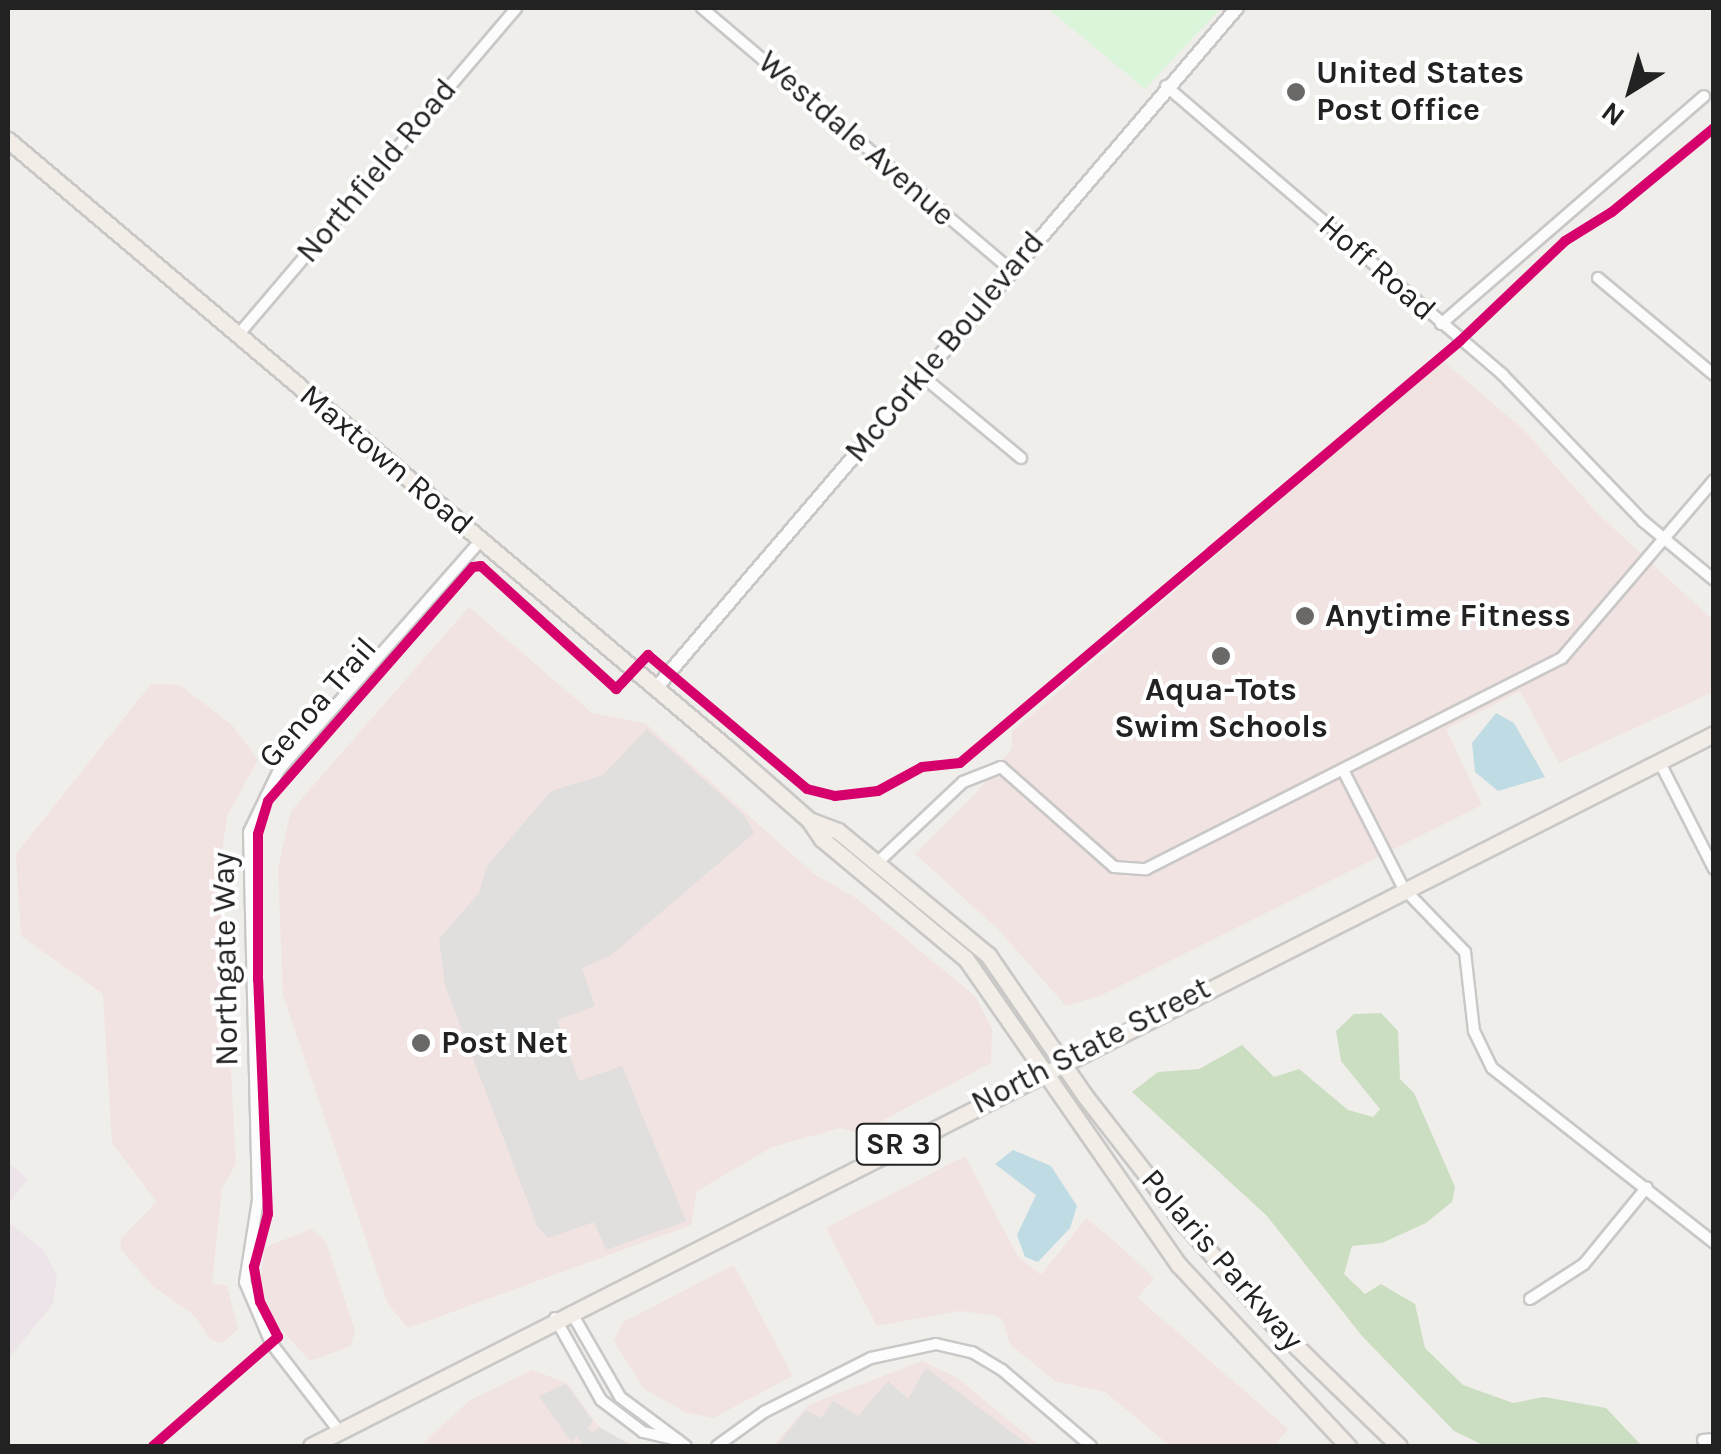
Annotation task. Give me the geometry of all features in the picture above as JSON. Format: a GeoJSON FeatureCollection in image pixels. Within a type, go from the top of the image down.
{"type":"FeatureCollection","features":[{"type":"Feature","properties":{"kind":"main road","name":"Maxtown Road"},"geometry":{"type":"LineString","coordinates":[[8,140],[656,688],[809,820],[860,871],[966,959],[1043,1070]]}},
{"type":"Feature","properties":{"kind":"main road","name":"North State Street"},"geometry":{"type":"LineString","coordinates":[[312,1446],[562,1314],[1714,734]]}},
{"type":"Feature","properties":{"kind":"main road","name":"Maxtown Road"},"geometry":{"type":"LineString","coordinates":[[809,820],[838,830],[988,955],[1060,1062]]}},
{"type":"Feature","properties":{"kind":"main road"},"geometry":{"type":"LineString","coordinates":[[860,871],[872,872],[926,911],[938,910]]}},
{"type":"Feature","properties":{"kind":"main road","name":"Polaris Parkway"},"geometry":{"type":"LineString","coordinates":[[1060,1062],[1226,1272],[1398,1446]]}},
{"type":"Feature","properties":{"kind":"main road","name":"Polaris Parkway"},"geometry":{"type":"LineString","coordinates":[[1043,1070],[1179,1266],[1348,1446]]}},
{"type":"Feature","properties":{"kind":"street","name":"Northfield Road"},"geometry":{"type":"LineString","coordinates":[[239,334],[516,8]]}},
{"type":"Feature","properties":{"kind":"street","name":"Westdale Avenue"},"geometry":{"type":"LineString","coordinates":[[702,8],[1010,269]]}},
{"type":"Feature","properties":{"kind":"street","name":"McCorkle Boulevard"},"geometry":{"type":"LineString","coordinates":[[656,688],[1166,86],[1237,8]]}},
{"type":"Feature","properties":{"kind":"street","name":"Hoff Road"},"geometry":{"type":"LineString","coordinates":[[1166,86],[1531,402],[1664,540],[1714,580]]}},
{"type":"Feature","properties":{"kind":"street"},"geometry":{"type":"LineString","coordinates":[[1441,324],[1704,96]]}},
{"type":"Feature","properties":{"kind":"street"},"geometry":{"type":"LineString","coordinates":[[1598,278],[1714,375]]}},
{"type":"Feature","properties":{"kind":"street"},"geometry":{"type":"LineString","coordinates":[[921,374],[1020,458]]}},
{"type":"Feature","properties":{"kind":"street"},"geometry":{"type":"LineString","coordinates":[[877,862],[987,768],[1001,768],[1126,872],[1146,870],[1562,658],[1714,480]]}},
{"type":"Feature","properties":{"kind":"street","name":"Northgate Way"},"geometry":{"type":"LineString","coordinates":[[338,1431],[271,1344],[245,1282],[258,1200],[249,832],[279,770],[481,540]]}},
{"type":"Feature","properties":{"kind":"street"},"geometry":{"type":"LineString","coordinates":[[1659,761],[1714,868]]}},
{"type":"Feature","properties":{"kind":"street"},"geometry":{"type":"LineString","coordinates":[[1343,770],[1404,888],[1465,952],[1476,1040],[1492,1068],[1648,1187],[1714,1243]]}},
{"type":"Feature","properties":{"kind":"street"},"geometry":{"type":"LineString","coordinates":[[1530,1299],[1584,1264],[1648,1187]]}},
{"type":"Feature","properties":{"kind":"street"},"geometry":{"type":"LineString","coordinates":[[562,1314],[601,1400],[643,1432],[682,1443]]}},
{"type":"Feature","properties":{"kind":"street"},"geometry":{"type":"LineString","coordinates":[[562,1314],[620,1398],[682,1443]]}},
{"type":"Feature","properties":{"kind":"street"},"geometry":{"type":"LineString","coordinates":[[718,1446],[764,1412],[871,1358],[936,1344],[972,1352],[1002,1370],[1091,1446]]}},
{"type":"Feature","properties":{"kind":"shaded area"},"geometry":{"type":"Polygon","coordinates":[[[1442,360],[1523,429],[1596,512],[1713,620],[1713,692],[1559,763],[1520,691],[1446,729],[1482,805],[1102,995],[1066,1006],[997,928],[915,854],[976,793],[1012,748],[1012,732],[1442,360]]]}},
{"type":"Feature","properties":{"kind":"shaded area"},"geometry":{"type":"Polygon","coordinates":[[[469,607],[592,713],[645,723],[814,874],[856,898],[975,996],[992,1029],[991,1063],[859,1133],[840,1128],[772,1147],[697,1191],[691,1225],[408,1328],[388,1304],[283,995],[278,868],[291,811],[469,607]]]}},
{"type":"Feature","properties":{"kind":"shaded area"},"geometry":{"type":"Polygon","coordinates":[[[151,684],[180,685],[232,725],[258,760],[227,816],[220,867],[236,1164],[222,1189],[212,1283],[227,1286],[238,1329],[222,1343],[210,1339],[195,1316],[153,1286],[121,1250],[121,1238],[157,1202],[112,1143],[103,994],[21,936],[16,854],[151,684]]]}},
{"type":"Feature","properties":{"kind":"shaded area"},"geometry":{"type":"Polygon","coordinates":[[[647,729],[745,816],[754,833],[610,956],[582,968],[595,1006],[557,1020],[579,1081],[622,1066],[686,1221],[606,1250],[594,1222],[548,1238],[537,1226],[445,985],[439,939],[479,893],[487,866],[551,791],[603,775],[647,729]]]}},
{"type":"Feature","properties":{"kind":"shaded area"},"geometry":{"type":"Polygon","coordinates":[[[965,1156],[1017,1255],[1041,1275],[1086,1218],[1120,1246],[1154,1278],[1138,1298],[1288,1429],[1274,1446],[1170,1446],[1105,1392],[1055,1381],[1010,1344],[1002,1319],[993,1315],[959,1311],[877,1326],[826,1228],[965,1156]]]}},
{"type":"Feature","properties":{"kind":"shaded area"},"geometry":{"type":"Polygon","coordinates":[[[8,1162],[28,1179],[8,1205],[8,1162]]]}},
{"type":"Feature","properties":{"kind":"shaded area"},"geometry":{"type":"Polygon","coordinates":[[[8,1221],[43,1250],[57,1275],[53,1304],[8,1359],[8,1221]]]}},
{"type":"Feature","properties":{"kind":"shaded area"},"geometry":{"type":"Polygon","coordinates":[[[312,1229],[326,1242],[355,1331],[351,1346],[310,1361],[276,1324],[260,1284],[265,1247],[312,1229]]]}},
{"type":"Feature","properties":{"kind":"shaded area"},"geometry":{"type":"Polygon","coordinates":[[[734,1265],[793,1376],[713,1418],[685,1412],[643,1388],[614,1341],[623,1322],[734,1265]]]}},
{"type":"Feature","properties":{"kind":"shaded area"},"geometry":{"type":"Polygon","coordinates":[[[922,1361],[956,1377],[1040,1446],[773,1446],[808,1405],[922,1361]]]}},
{"type":"Feature","properties":{"kind":"shaded area"},"geometry":{"type":"Polygon","coordinates":[[[926,1368],[1030,1446],[776,1446],[806,1410],[821,1418],[833,1401],[858,1416],[888,1381],[908,1399],[926,1368]]]}},
{"type":"Feature","properties":{"kind":"shaded area"},"geometry":{"type":"Polygon","coordinates":[[[532,1370],[567,1383],[599,1427],[634,1446],[420,1446],[470,1400],[532,1370]]]}},
{"type":"Feature","properties":{"kind":"shaded area"},"geometry":{"type":"Polygon","coordinates":[[[566,1384],[593,1421],[587,1428],[593,1433],[599,1427],[632,1446],[584,1446],[577,1436],[571,1442],[539,1396],[566,1384]]]}},
{"type":"Feature","properties":{"kind":"green space"},"geometry":{"type":"Polygon","coordinates":[[[1047,8],[1221,8],[1145,89],[1047,8]]]}},
{"type":"Feature","properties":{"kind":"green space"},"geometry":{"type":"Polygon","coordinates":[[[1381,1013],[1398,1031],[1400,1079],[1414,1093],[1455,1187],[1452,1202],[1426,1223],[1382,1243],[1352,1246],[1344,1274],[1365,1294],[1381,1284],[1415,1304],[1425,1348],[1463,1385],[1513,1403],[1544,1397],[1606,1408],[1642,1446],[1485,1446],[1454,1431],[1362,1336],[1267,1216],[1132,1092],[1158,1072],[1199,1069],[1242,1045],[1274,1077],[1299,1069],[1348,1110],[1373,1117],[1380,1109],[1341,1061],[1336,1031],[1354,1014],[1381,1013]]]}},
{"type":"Feature","properties":{"kind":"water"},"geometry":{"type":"Polygon","coordinates":[[[1496,713],[1514,723],[1545,777],[1498,791],[1475,772],[1472,743],[1496,713]]]}},
{"type":"Feature","properties":{"kind":"water"},"geometry":{"type":"Polygon","coordinates":[[[1013,1150],[1051,1166],[1077,1206],[1070,1228],[1038,1262],[1025,1257],[1017,1235],[1036,1195],[995,1164],[1013,1150]]]}},
{"type":"Feature","properties":{"kind":"cycle path","name":"Genoa Trail"},"geometry":{"type":"LineString","coordinates":[[153,1446],[278,1337],[260,1302],[254,1267],[268,1214],[258,980],[258,834],[268,801],[473,567],[481,566],[616,689],[648,655],[807,789],[835,796],[878,791],[922,767],[960,763],[1460,341],[1565,241],[1612,212],[1714,128]]}},
{"type":"Feature","properties":{"kind":"place","name":"United States Post Office"},"geometry":{"type":"Point","coordinates":[1296,92]}},
{"type":"Feature","properties":{"kind":"place","name":"Anytime Fitness"},"geometry":{"type":"Point","coordinates":[1305,616]}},
{"type":"Feature","properties":{"kind":"place","name":"Aqua-Tots Swim Schools"},"geometry":{"type":"Point","coordinates":[1221,656]}},
{"type":"Feature","properties":{"kind":"place","name":"Post Net"},"geometry":{"type":"Point","coordinates":[421,1043]}}]}
